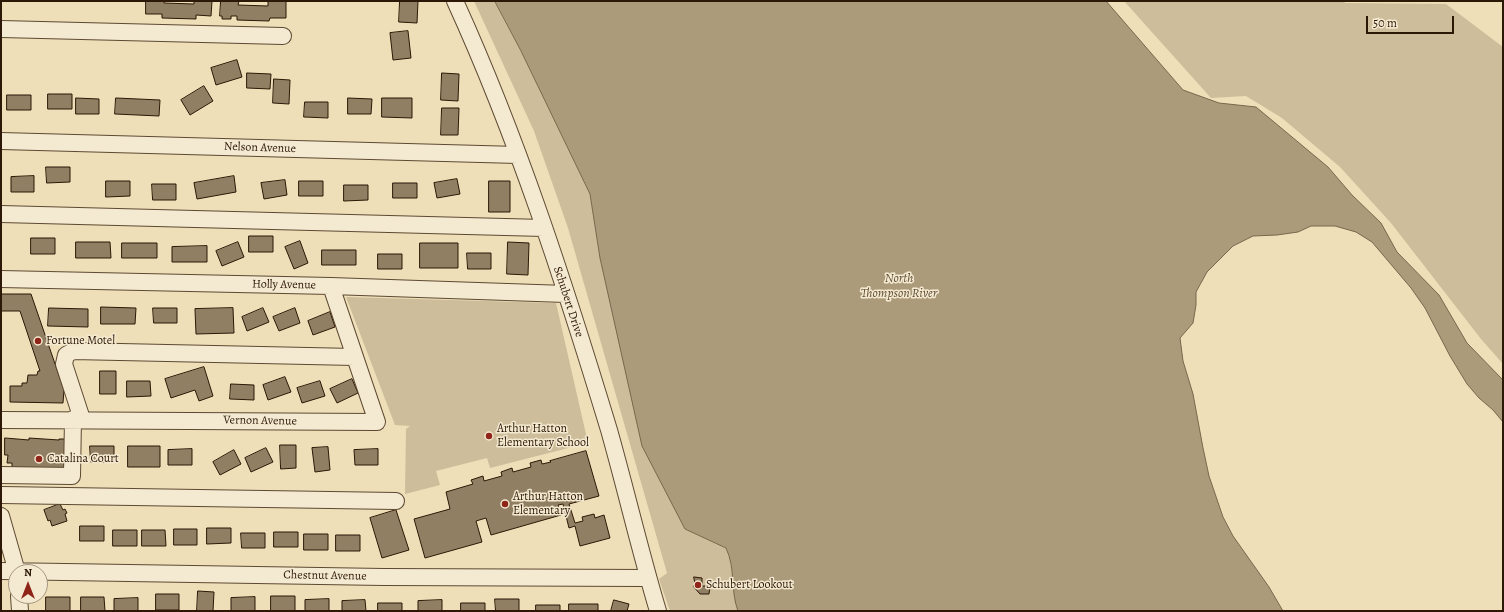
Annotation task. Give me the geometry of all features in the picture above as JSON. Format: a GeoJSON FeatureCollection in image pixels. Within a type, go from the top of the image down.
{"type":"FeatureCollection","features":[{"type":"Feature","properties":{"kind":"street","name":"Schubert Drive"},"geometry":{"type":"LineString","coordinates":[[455,1],[480,57],[518,155],[566,294],[609,431],[658,611]]}},
{"type":"Feature","properties":{"kind":"street"},"geometry":{"type":"LineString","coordinates":[[1,29],[283,36]]}},
{"type":"Feature","properties":{"kind":"street","name":"Nelson Avenue"},"geometry":{"type":"LineString","coordinates":[[1,141],[518,155]]}},
{"type":"Feature","properties":{"kind":"street"},"geometry":{"type":"LineString","coordinates":[[1,214],[544,228]]}},
{"type":"Feature","properties":{"kind":"street","name":"Holly Avenue"},"geometry":{"type":"LineString","coordinates":[[1,279],[331,286],[566,294]]}},
{"type":"Feature","properties":{"kind":"street","name":"Vernon Avenue"},"geometry":{"type":"LineString","coordinates":[[1,420],[78,419],[377,422],[331,286]]}},
{"type":"Feature","properties":{"kind":"street"},"geometry":{"type":"LineString","coordinates":[[1,475],[72,476],[78,419],[64,364],[66,355],[73,351],[355,357]]}},
{"type":"Feature","properties":{"kind":"street"},"geometry":{"type":"LineString","coordinates":[[1,496],[396,501]]}},
{"type":"Feature","properties":{"kind":"street"},"geometry":{"type":"LineString","coordinates":[[1,516],[11,564]]}},
{"type":"Feature","properties":{"kind":"street","name":"Chestnut Avenue"},"geometry":{"type":"LineString","coordinates":[[48,572],[384,577],[648,578]]}},
{"type":"Feature","properties":{"kind":"shaded area"},"geometry":{"type":"Polygon","coordinates":[[[474,1],[495,1],[521,51],[590,194],[600,258],[613,313],[685,529],[726,548],[731,564],[734,595],[738,611],[670,611],[659,579],[667,573],[568,228],[534,131],[474,1]]]}},
{"type":"Feature","properties":{"kind":"shaded area"},"geometry":{"type":"Polygon","coordinates":[[[1124,1],[1344,1],[1345,3],[1446,4],[1503,47],[1503,364],[1481,339],[1391,223],[1340,167],[1282,118],[1246,96],[1211,98],[1124,1]]]}},
{"type":"Feature","properties":{"kind":"shaded area"},"geometry":{"type":"Polygon","coordinates":[[[346,297],[556,303],[588,443],[490,468],[487,458],[436,471],[440,485],[405,494],[406,429],[410,426],[395,425],[346,297]]]}},
{"type":"Feature","properties":{"kind":"water","name":"North Thompson River"},"geometry":{"type":"Polygon","coordinates":[[[495,1],[1106,1],[1183,90],[1219,103],[1256,107],[1328,167],[1352,195],[1381,223],[1397,252],[1439,295],[1467,343],[1503,380],[1503,422],[1467,384],[1450,356],[1425,308],[1411,288],[1372,242],[1356,232],[1335,226],[1311,226],[1298,232],[1253,236],[1233,246],[1207,272],[1196,292],[1196,305],[1193,323],[1180,338],[1183,361],[1193,394],[1209,476],[1223,517],[1233,536],[1269,587],[1283,611],[738,611],[734,595],[731,564],[726,548],[685,529],[642,446],[600,258],[590,194],[521,51],[495,1]]]}},
{"type":"Feature","properties":{"kind":"building"},"geometry":{"type":"Polygon","coordinates":[[[146,1],[194,4],[194,1],[212,1],[211,16],[196,15],[196,19],[162,18],[162,14],[146,14],[146,1]]]}},
{"type":"Feature","properties":{"kind":"building"},"geometry":{"type":"Polygon","coordinates":[[[221,1],[239,1],[238,5],[268,6],[268,1],[286,1],[286,18],[270,18],[269,21],[237,20],[237,16],[231,16],[231,19],[222,19],[222,16],[220,16],[221,1]]]}},
{"type":"Feature","properties":{"kind":"building"},"geometry":{"type":"Polygon","coordinates":[[[400,1],[418,1],[417,23],[399,22],[400,1]]]}},
{"type":"Feature","properties":{"kind":"building"},"geometry":{"type":"Polygon","coordinates":[[[408,31],[411,58],[393,60],[390,33],[408,31]]]}},
{"type":"Feature","properties":{"kind":"building"},"geometry":{"type":"Polygon","coordinates":[[[237,60],[242,77],[216,85],[211,68],[237,60]]]}},
{"type":"Feature","properties":{"kind":"building"},"geometry":{"type":"Polygon","coordinates":[[[247,73],[271,74],[270,89],[247,88],[247,73]]]}},
{"type":"Feature","properties":{"kind":"building"},"geometry":{"type":"Polygon","coordinates":[[[442,73],[459,74],[458,101],[441,100],[442,73]]]}},
{"type":"Feature","properties":{"kind":"building"},"geometry":{"type":"Polygon","coordinates":[[[274,79],[290,80],[289,104],[273,103],[274,79]]]}},
{"type":"Feature","properties":{"kind":"building"},"geometry":{"type":"Polygon","coordinates":[[[204,86],[213,101],[190,115],[181,100],[204,86]]]}},
{"type":"Feature","properties":{"kind":"building"},"geometry":{"type":"Polygon","coordinates":[[[48,94],[72,94],[72,109],[48,109],[48,94]]]}},
{"type":"Feature","properties":{"kind":"building"},"geometry":{"type":"Polygon","coordinates":[[[7,95],[31,95],[31,110],[7,110],[7,95]]]}},
{"type":"Feature","properties":{"kind":"building"},"geometry":{"type":"Polygon","coordinates":[[[76,98],[99,99],[99,114],[76,114],[76,98]]]}},
{"type":"Feature","properties":{"kind":"building"},"geometry":{"type":"Polygon","coordinates":[[[116,98],[160,100],[159,116],[115,114],[116,98]]]}},
{"type":"Feature","properties":{"kind":"building"},"geometry":{"type":"Polygon","coordinates":[[[348,98],[372,99],[371,114],[348,114],[348,98]]]}},
{"type":"Feature","properties":{"kind":"building"},"geometry":{"type":"Polygon","coordinates":[[[382,98],[412,98],[412,118],[382,117],[382,98]]]}},
{"type":"Feature","properties":{"kind":"building"},"geometry":{"type":"Polygon","coordinates":[[[305,102],[328,102],[328,118],[304,117],[305,102]]]}},
{"type":"Feature","properties":{"kind":"building"},"geometry":{"type":"Polygon","coordinates":[[[442,108],[459,108],[458,135],[441,135],[442,108]]]}},
{"type":"Feature","properties":{"kind":"building"},"geometry":{"type":"Polygon","coordinates":[[[46,167],[70,167],[70,182],[47,183],[46,167]]]}},
{"type":"Feature","properties":{"kind":"building"},"geometry":{"type":"Polygon","coordinates":[[[34,176],[34,192],[11,192],[11,177],[34,176]]]}},
{"type":"Feature","properties":{"kind":"building"},"geometry":{"type":"Polygon","coordinates":[[[234,176],[236,192],[197,199],[194,183],[234,176]]]}},
{"type":"Feature","properties":{"kind":"building"},"geometry":{"type":"Polygon","coordinates":[[[457,179],[460,194],[437,198],[434,183],[457,179]]]}},
{"type":"Feature","properties":{"kind":"building"},"geometry":{"type":"Polygon","coordinates":[[[285,180],[287,195],[264,199],[261,183],[285,180]]]}},
{"type":"Feature","properties":{"kind":"building"},"geometry":{"type":"Polygon","coordinates":[[[106,181],[130,181],[130,196],[106,197],[106,181]]]}},
{"type":"Feature","properties":{"kind":"building"},"geometry":{"type":"Polygon","coordinates":[[[299,181],[323,181],[323,196],[299,196],[299,181]]]}},
{"type":"Feature","properties":{"kind":"building"},"geometry":{"type":"Polygon","coordinates":[[[489,181],[510,181],[510,212],[489,212],[489,181]]]}},
{"type":"Feature","properties":{"kind":"building"},"geometry":{"type":"Polygon","coordinates":[[[393,183],[417,183],[417,198],[393,198],[393,183]]]}},
{"type":"Feature","properties":{"kind":"building"},"geometry":{"type":"Polygon","coordinates":[[[152,184],[176,184],[176,200],[153,200],[152,184]]]}},
{"type":"Feature","properties":{"kind":"building"},"geometry":{"type":"Polygon","coordinates":[[[344,185],[368,185],[368,200],[344,201],[344,185]]]}},
{"type":"Feature","properties":{"kind":"building"},"geometry":{"type":"Polygon","coordinates":[[[249,236],[273,236],[273,252],[249,252],[249,236]]]}},
{"type":"Feature","properties":{"kind":"building"},"geometry":{"type":"Polygon","coordinates":[[[31,238],[55,238],[55,254],[31,254],[31,238]]]}},
{"type":"Feature","properties":{"kind":"building"},"geometry":{"type":"Polygon","coordinates":[[[300,241],[308,263],[294,269],[285,247],[300,241]]]}},
{"type":"Feature","properties":{"kind":"building"},"geometry":{"type":"Polygon","coordinates":[[[76,242],[110,242],[111,258],[76,258],[76,242]]]}},
{"type":"Feature","properties":{"kind":"building"},"geometry":{"type":"Polygon","coordinates":[[[238,242],[244,257],[222,266],[216,251],[238,242]]]}},
{"type":"Feature","properties":{"kind":"building"},"geometry":{"type":"Polygon","coordinates":[[[508,242],[529,243],[528,275],[507,274],[508,242]]]}},
{"type":"Feature","properties":{"kind":"building"},"geometry":{"type":"Polygon","coordinates":[[[122,243],[157,243],[157,258],[122,258],[122,243]]]}},
{"type":"Feature","properties":{"kind":"building"},"geometry":{"type":"Polygon","coordinates":[[[420,243],[458,243],[458,268],[420,268],[420,243]]]}},
{"type":"Feature","properties":{"kind":"building"},"geometry":{"type":"Polygon","coordinates":[[[207,246],[207,262],[172,262],[172,247],[207,246]]]}},
{"type":"Feature","properties":{"kind":"building"},"geometry":{"type":"Polygon","coordinates":[[[322,250],[356,250],[356,265],[322,265],[322,250]]]}},
{"type":"Feature","properties":{"kind":"building"},"geometry":{"type":"Polygon","coordinates":[[[467,253],[491,253],[491,269],[468,269],[467,253]]]}},
{"type":"Feature","properties":{"kind":"building"},"geometry":{"type":"Polygon","coordinates":[[[378,254],[402,254],[402,269],[378,269],[378,254]]]}},
{"type":"Feature","properties":{"kind":"building","name":"Fortune Motel"},"geometry":{"type":"Polygon","coordinates":[[[1,294],[31,294],[64,390],[63,403],[10,402],[10,386],[22,386],[22,383],[27,383],[28,375],[37,375],[38,371],[40,371],[20,311],[1,311],[1,294]]]}},
{"type":"Feature","properties":{"kind":"building"},"geometry":{"type":"Polygon","coordinates":[[[101,307],[136,308],[135,324],[101,324],[101,307]]]}},
{"type":"Feature","properties":{"kind":"building"},"geometry":{"type":"Polygon","coordinates":[[[49,308],[88,309],[88,327],[48,326],[49,308]]]}},
{"type":"Feature","properties":{"kind":"building"},"geometry":{"type":"Polygon","coordinates":[[[153,308],[177,308],[177,323],[154,323],[153,308]]]}},
{"type":"Feature","properties":{"kind":"building"},"geometry":{"type":"Polygon","coordinates":[[[233,308],[234,333],[196,334],[195,309],[233,308]]]}},
{"type":"Feature","properties":{"kind":"building"},"geometry":{"type":"Polygon","coordinates":[[[263,308],[269,322],[247,331],[242,317],[263,308]]]}},
{"type":"Feature","properties":{"kind":"building"},"geometry":{"type":"Polygon","coordinates":[[[295,308],[300,323],[279,331],[273,317],[295,308]]]}},
{"type":"Feature","properties":{"kind":"building"},"geometry":{"type":"Polygon","coordinates":[[[330,312],[335,327],[313,335],[308,321],[330,312]]]}},
{"type":"Feature","properties":{"kind":"building"},"geometry":{"type":"Polygon","coordinates":[[[204,367],[213,396],[199,401],[195,390],[171,398],[165,379],[204,367]]]}},
{"type":"Feature","properties":{"kind":"building"},"geometry":{"type":"Polygon","coordinates":[[[100,371],[116,371],[116,394],[100,394],[100,371]]]}},
{"type":"Feature","properties":{"kind":"building"},"geometry":{"type":"Polygon","coordinates":[[[285,377],[291,392],[268,400],[263,385],[285,377]]]}},
{"type":"Feature","properties":{"kind":"building"},"geometry":{"type":"Polygon","coordinates":[[[352,379],[358,393],[337,403],[330,389],[352,379]]]}},
{"type":"Feature","properties":{"kind":"building"},"geometry":{"type":"Polygon","coordinates":[[[127,381],[150,381],[151,396],[127,397],[127,381]]]}},
{"type":"Feature","properties":{"kind":"building"},"geometry":{"type":"Polygon","coordinates":[[[320,381],[325,396],[302,403],[297,388],[320,381]]]}},
{"type":"Feature","properties":{"kind":"building"},"geometry":{"type":"Polygon","coordinates":[[[231,384],[254,385],[254,400],[230,399],[231,384]]]}},
{"type":"Feature","properties":{"kind":"building","name":"Catalina Court"},"geometry":{"type":"Polygon","coordinates":[[[5,438],[29,440],[29,438],[59,440],[69,439],[66,474],[12,473],[12,463],[7,463],[8,455],[5,455],[5,438]]]}},
{"type":"Feature","properties":{"kind":"building"},"geometry":{"type":"Polygon","coordinates":[[[280,445],[296,445],[296,468],[281,469],[280,445]]]}},
{"type":"Feature","properties":{"kind":"building"},"geometry":{"type":"Polygon","coordinates":[[[90,446],[114,446],[114,462],[91,462],[90,446]]]}},
{"type":"Feature","properties":{"kind":"building"},"geometry":{"type":"Polygon","coordinates":[[[128,446],[160,446],[160,467],[128,467],[128,446]]]}},
{"type":"Feature","properties":{"kind":"building"},"geometry":{"type":"Polygon","coordinates":[[[328,447],[330,470],[315,472],[312,448],[328,447]]]}},
{"type":"Feature","properties":{"kind":"building"},"geometry":{"type":"Polygon","coordinates":[[[266,448],[273,462],[251,472],[245,458],[266,448]]]}},
{"type":"Feature","properties":{"kind":"building"},"geometry":{"type":"Polygon","coordinates":[[[192,449],[192,465],[168,465],[168,450],[192,449]]]}},
{"type":"Feature","properties":{"kind":"building"},"geometry":{"type":"Polygon","coordinates":[[[378,449],[378,465],[355,465],[354,450],[378,449]]]}},
{"type":"Feature","properties":{"kind":"building"},"geometry":{"type":"Polygon","coordinates":[[[234,450],[241,464],[220,475],[213,462],[234,450]]]}},
{"type":"Feature","properties":{"kind":"building","name":"Arthur Hatton Elementary"},"geometry":{"type":"Polygon","coordinates":[[[586,451],[599,496],[569,504],[575,523],[583,521],[582,517],[594,514],[595,518],[604,515],[610,538],[580,546],[575,526],[569,528],[563,504],[558,505],[561,515],[491,535],[486,518],[476,521],[482,542],[425,558],[414,519],[450,509],[446,492],[473,484],[471,480],[483,476],[484,481],[502,476],[501,472],[512,468],[513,472],[531,467],[530,463],[541,460],[542,464],[586,451]]]}},
{"type":"Feature","properties":{"kind":"building"},"geometry":{"type":"Polygon","coordinates":[[[60,504],[63,510],[65,509],[67,513],[65,514],[67,521],[52,526],[50,520],[48,521],[44,510],[60,504]]]}},
{"type":"Feature","properties":{"kind":"building"},"geometry":{"type":"Polygon","coordinates":[[[396,510],[409,550],[382,558],[370,518],[396,510]]]}},
{"type":"Feature","properties":{"kind":"building"},"geometry":{"type":"Polygon","coordinates":[[[80,526],[104,526],[104,541],[80,541],[80,526]]]}},
{"type":"Feature","properties":{"kind":"building"},"geometry":{"type":"Polygon","coordinates":[[[207,528],[231,528],[231,543],[207,544],[207,528]]]}},
{"type":"Feature","properties":{"kind":"building"},"geometry":{"type":"Polygon","coordinates":[[[174,529],[197,529],[197,545],[174,545],[174,529]]]}},
{"type":"Feature","properties":{"kind":"building"},"geometry":{"type":"Polygon","coordinates":[[[113,530],[137,530],[137,546],[113,546],[113,530]]]}},
{"type":"Feature","properties":{"kind":"building"},"geometry":{"type":"Polygon","coordinates":[[[142,530],[165,530],[166,546],[142,546],[142,530]]]}},
{"type":"Feature","properties":{"kind":"building"},"geometry":{"type":"Polygon","coordinates":[[[274,532],[298,532],[298,547],[274,547],[274,532]]]}},
{"type":"Feature","properties":{"kind":"building"},"geometry":{"type":"Polygon","coordinates":[[[241,533],[265,533],[265,548],[242,548],[241,533]]]}},
{"type":"Feature","properties":{"kind":"building"},"geometry":{"type":"Polygon","coordinates":[[[304,534],[328,534],[328,550],[304,550],[304,534]]]}},
{"type":"Feature","properties":{"kind":"building"},"geometry":{"type":"Polygon","coordinates":[[[336,535],[360,535],[360,551],[336,551],[336,535]]]}},
{"type":"Feature","properties":{"kind":"building","name":"Schubert Lookout"},"geometry":{"type":"Polygon","coordinates":[[[694,577],[702,578],[702,586],[710,586],[709,594],[700,594],[693,586],[695,585],[694,577]]]}},
{"type":"Feature","properties":{"kind":"building"},"geometry":{"type":"Polygon","coordinates":[[[198,591],[214,592],[213,611],[197,611],[198,591]]]}},
{"type":"Feature","properties":{"kind":"building"},"geometry":{"type":"Polygon","coordinates":[[[156,594],[179,594],[179,610],[156,610],[156,594]]]}},
{"type":"Feature","properties":{"kind":"building"},"geometry":{"type":"Polygon","coordinates":[[[271,596],[295,596],[295,611],[271,611],[271,596]]]}},
{"type":"Feature","properties":{"kind":"building"},"geometry":{"type":"Polygon","coordinates":[[[48,597],[70,597],[70,611],[46,611],[48,597]]]}},
{"type":"Feature","properties":{"kind":"building"},"geometry":{"type":"Polygon","coordinates":[[[81,597],[104,597],[105,611],[81,611],[81,597]]]}},
{"type":"Feature","properties":{"kind":"building"},"geometry":{"type":"Polygon","coordinates":[[[255,597],[255,611],[231,611],[231,598],[255,597]]]}},
{"type":"Feature","properties":{"kind":"building"},"geometry":{"type":"Polygon","coordinates":[[[138,598],[138,611],[114,611],[114,599],[138,598]]]}},
{"type":"Feature","properties":{"kind":"building"},"geometry":{"type":"Polygon","coordinates":[[[329,599],[329,611],[305,611],[305,600],[329,599]]]}},
{"type":"Feature","properties":{"kind":"building"},"geometry":{"type":"Polygon","coordinates":[[[495,599],[519,599],[519,611],[496,611],[495,599]]]}},
{"type":"Feature","properties":{"kind":"building"},"geometry":{"type":"Polygon","coordinates":[[[365,600],[366,611],[342,611],[342,601],[365,600]]]}},
{"type":"Feature","properties":{"kind":"building"},"geometry":{"type":"Polygon","coordinates":[[[442,600],[442,611],[418,611],[418,601],[442,600]]]}},
{"type":"Feature","properties":{"kind":"building"},"geometry":{"type":"Polygon","coordinates":[[[614,600],[629,604],[627,611],[611,611],[614,600]]]}},
{"type":"Feature","properties":{"kind":"building"},"geometry":{"type":"Polygon","coordinates":[[[378,603],[402,603],[402,611],[378,611],[378,603]]]}},
{"type":"Feature","properties":{"kind":"building"},"geometry":{"type":"Polygon","coordinates":[[[461,603],[485,603],[485,611],[461,611],[461,603]]]}},
{"type":"Feature","properties":{"kind":"building"},"geometry":{"type":"Polygon","coordinates":[[[569,604],[598,604],[598,611],[569,611],[569,604]]]}},
{"type":"Feature","properties":{"kind":"building"},"geometry":{"type":"Polygon","coordinates":[[[536,605],[560,605],[560,611],[536,611],[536,605]]]}},
{"type":"Feature","properties":{"kind":"place","name":"Fortune Motel"},"geometry":{"type":"Point","coordinates":[38,341]}},
{"type":"Feature","properties":{"kind":"place","name":"Arthur Hatton Elementary School"},"geometry":{"type":"Point","coordinates":[489,436]}},
{"type":"Feature","properties":{"kind":"place","name":"Catalina Court"},"geometry":{"type":"Point","coordinates":[39,459]}},
{"type":"Feature","properties":{"kind":"place","name":"Arthur Hatton Elementary"},"geometry":{"type":"Point","coordinates":[505,504]}},
{"type":"Feature","properties":{"kind":"place","name":"Schubert Lookout"},"geometry":{"type":"Point","coordinates":[698,585]}}]}
